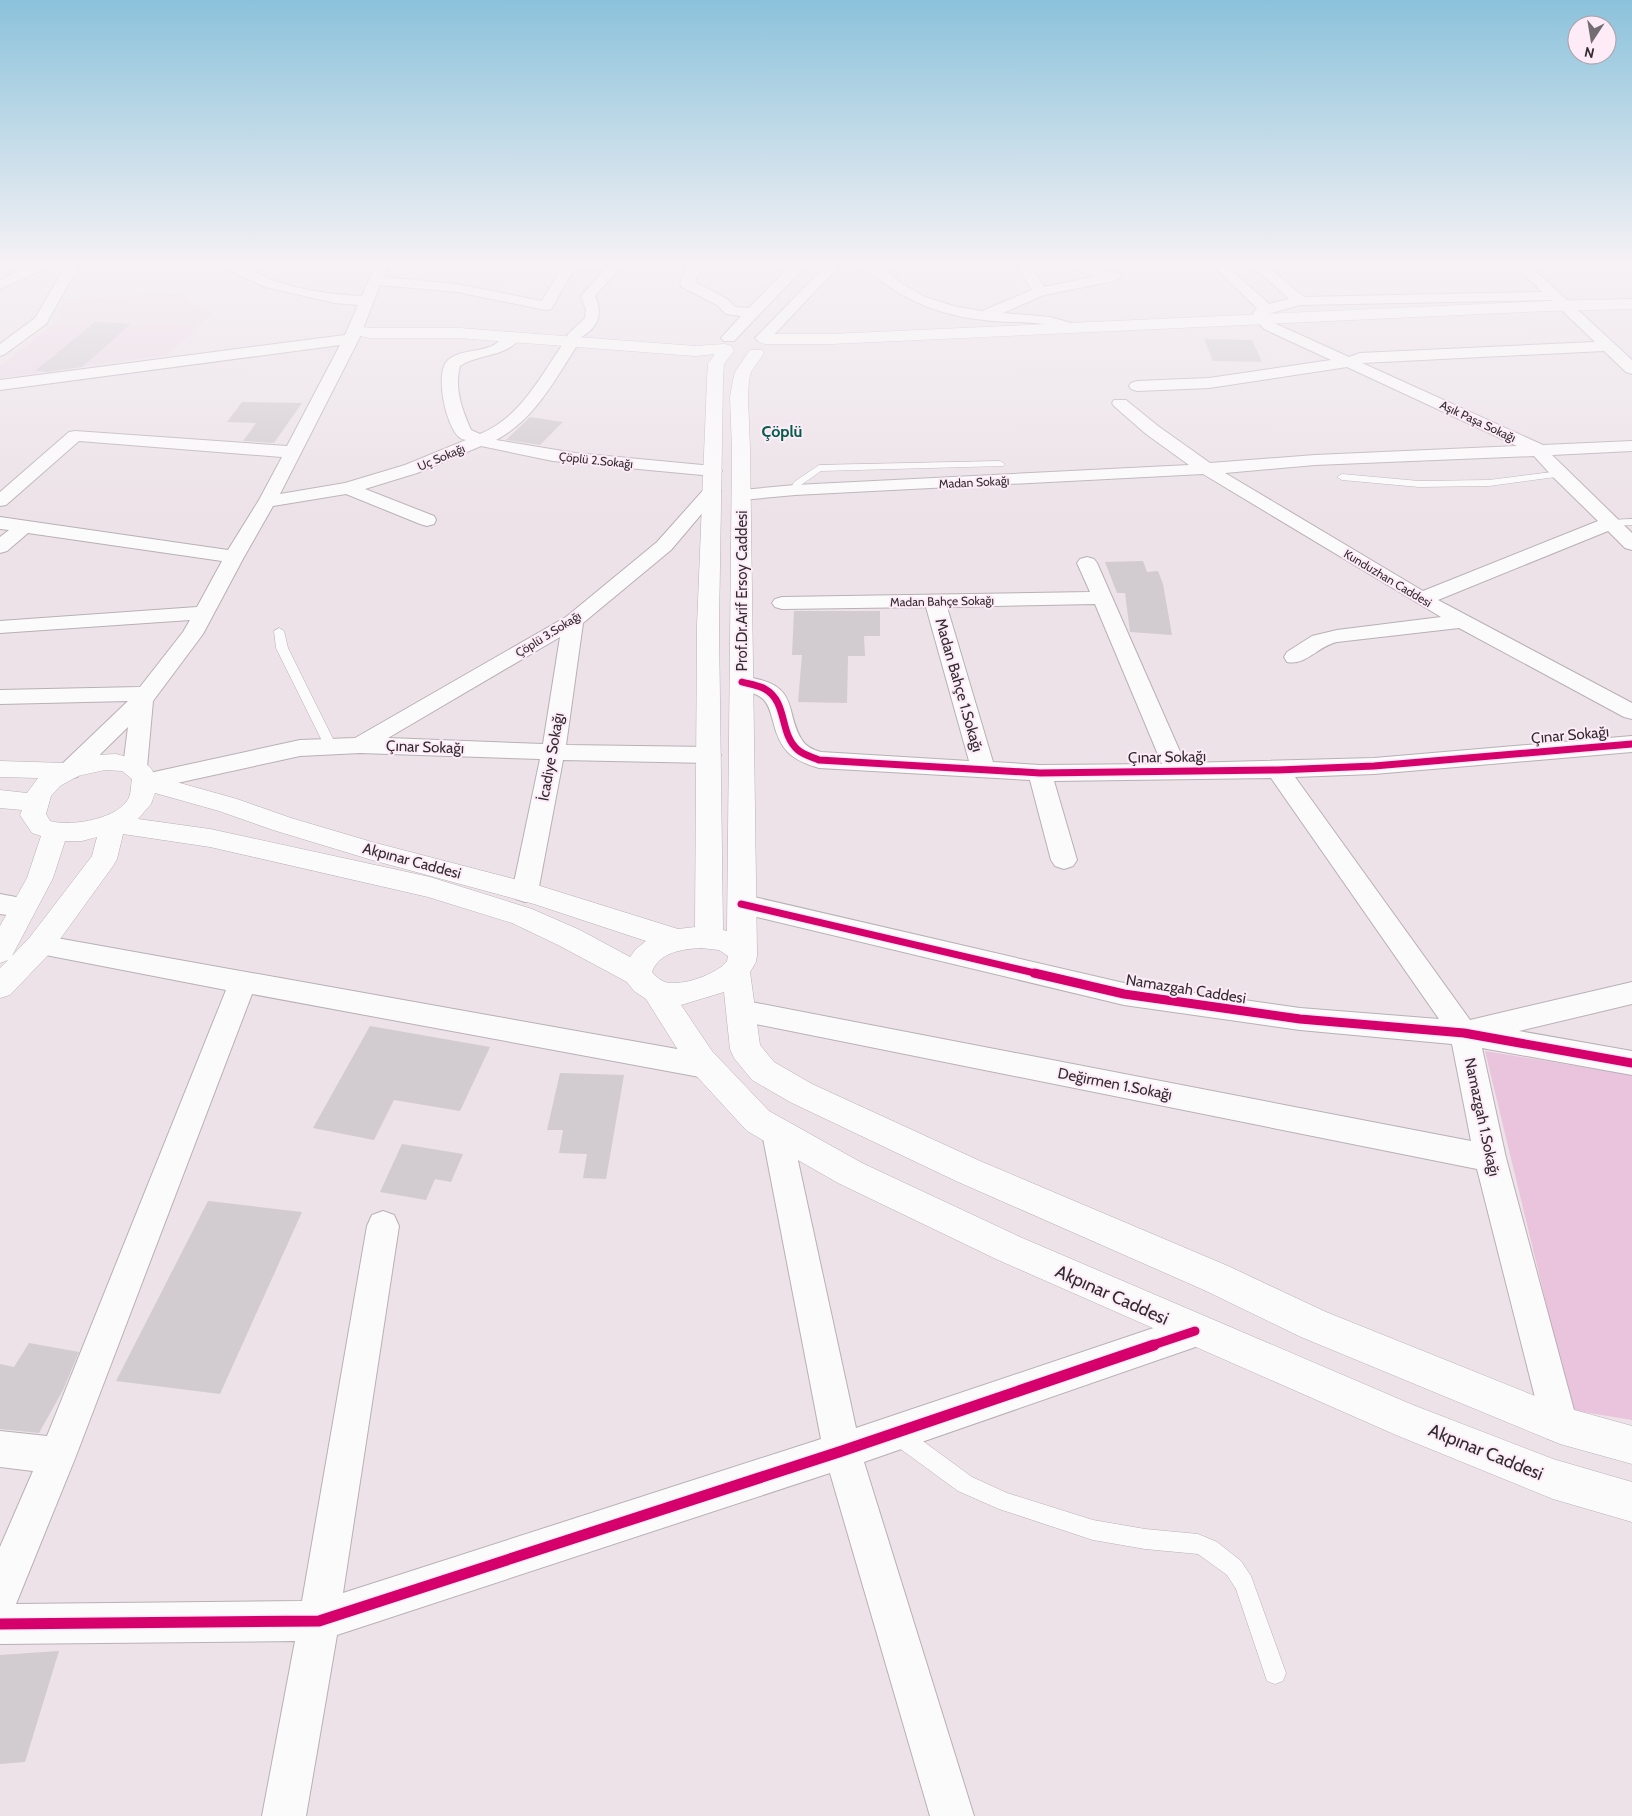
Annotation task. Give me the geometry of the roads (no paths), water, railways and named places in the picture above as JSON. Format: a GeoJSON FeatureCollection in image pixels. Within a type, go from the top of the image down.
{"type":"FeatureCollection","features":[{"type":"Feature","properties":{"kind":"street"},"geometry":{"type":"LineString","coordinates":[[0,385],[292,347]]}},
{"type":"Feature","properties":{"kind":"street"},"geometry":{"type":"LineString","coordinates":[[0,769],[69,770],[145,697],[193,634],[234,557],[267,502],[347,347]]}},
{"type":"Feature","properties":{"kind":"street"},"geometry":{"type":"LineString","coordinates":[[481,440],[464,433],[450,401],[452,368],[453,364],[462,358],[501,347]]}},
{"type":"Feature","properties":{"kind":"street","name":"Uç Sokağı"},"geometry":{"type":"LineString","coordinates":[[267,502],[348,488],[411,470],[504,429],[526,410],[567,347]]}},
{"type":"Feature","properties":{"kind":"street"},"geometry":{"type":"LineString","coordinates":[[655,347],[695,351],[721,347]]}},
{"type":"Feature","properties":{"kind":"street","name":"Prof.Dr.Arif Ersoy Caddesi"},"geometry":{"type":"LineString","coordinates":[[709,937],[708,626],[712,481],[716,364],[726,347]]}},
{"type":"Feature","properties":{"kind":"street","name":"Prof.Dr.Arif Ersoy Caddesi"},"geometry":{"type":"LineString","coordinates":[[739,962],[742,904],[742,495],[739,397],[743,372],[761,347]]}},
{"type":"Feature","properties":{"kind":"street","name":"Aşık Paşa Sokağı"},"geometry":{"type":"LineString","coordinates":[[1322,347],[1538,449],[1560,474],[1632,544]]}},
{"type":"Feature","properties":{"kind":"street"},"geometry":{"type":"LineString","coordinates":[[1123,391],[1209,383],[1351,362],[1360,358],[1592,347]]}},
{"type":"Feature","properties":{"kind":"street"},"geometry":{"type":"LineString","coordinates":[[1608,347],[1632,369]]}},
{"type":"Feature","properties":{"kind":"street"},"geometry":{"type":"LineString","coordinates":[[1123,391],[1131,405],[1150,412],[1209,383]]}},
{"type":"Feature","properties":{"kind":"street"},"geometry":{"type":"LineString","coordinates":[[1123,391],[1150,412]]}},
{"type":"Feature","properties":{"kind":"street"},"geometry":{"type":"LineString","coordinates":[[1123,391],[1153,394],[1150,412]]}},
{"type":"Feature","properties":{"kind":"street","name":"Kunduzhan Caddesi"},"geometry":{"type":"LineString","coordinates":[[1150,412],[1206,470],[1422,599],[1632,712]]}},
{"type":"Feature","properties":{"kind":"street"},"geometry":{"type":"LineString","coordinates":[[0,501],[75,436],[292,452]]}},
{"type":"Feature","properties":{"kind":"street","name":"Çöplü 2.Sokağı"},"geometry":{"type":"LineString","coordinates":[[481,440],[557,456],[712,481]]}},
{"type":"Feature","properties":{"kind":"street","name":"Madan Sokağı"},"geometry":{"type":"LineString","coordinates":[[742,495],[794,490],[1206,470],[1315,460],[1632,446]]}},
{"type":"Feature","properties":{"kind":"street","name":"Çöplü 3.Sokağı"},"geometry":{"type":"LineString","coordinates":[[360,745],[573,620],[664,546],[712,481]]}},
{"type":"Feature","properties":{"kind":"street"},"geometry":{"type":"LineString","coordinates":[[348,488],[427,520]]}},
{"type":"Feature","properties":{"kind":"street"},"geometry":{"type":"LineString","coordinates":[[1422,599],[1611,523]]}},
{"type":"Feature","properties":{"kind":"street"},"geometry":{"type":"LineString","coordinates":[[0,524],[25,526],[234,557]]}},
{"type":"Feature","properties":{"kind":"street"},"geometry":{"type":"LineString","coordinates":[[0,547],[25,526]]}},
{"type":"Feature","properties":{"kind":"street"},"geometry":{"type":"LineString","coordinates":[[1087,563],[1177,771]]}},
{"type":"Feature","properties":{"kind":"street","name":"Madan Bahçe Sokağı"},"geometry":{"type":"LineString","coordinates":[[782,603],[1102,598]]}},
{"type":"Feature","properties":{"kind":"street","name":"Madan Bahçe 1.Sokağı"},"geometry":{"type":"LineString","coordinates":[[935,601],[983,770]]}},
{"type":"Feature","properties":{"kind":"street"},"geometry":{"type":"LineString","coordinates":[[0,627],[203,613]]}},
{"type":"Feature","properties":{"kind":"street","name":"İcadiye Sokağı"},"geometry":{"type":"LineString","coordinates":[[526,892],[553,752],[573,620]]}},
{"type":"Feature","properties":{"kind":"street"},"geometry":{"type":"LineString","coordinates":[[1295,658],[1319,640],[1337,636],[1462,621]]}},
{"type":"Feature","properties":{"kind":"street","name":"Çınar Sokağı"},"geometry":{"type":"LineString","coordinates":[[742,682],[765,689],[772,696],[780,707],[794,747],[804,755],[819,760],[1040,773],[1278,770],[1374,766],[1632,744]]}},
{"type":"Feature","properties":{"kind":"street"},"geometry":{"type":"LineString","coordinates":[[0,697],[145,697]]}},
{"type":"Feature","properties":{"kind":"street"},"geometry":{"type":"LineString","coordinates":[[140,775],[122,762],[87,764],[69,770],[53,779],[41,790],[33,802],[31,813],[35,823],[45,830],[78,833],[109,823],[131,810],[141,798],[140,775],[145,697]]}},
{"type":"Feature","properties":{"kind":"street","name":"Çınar Sokağı"},"geometry":{"type":"LineString","coordinates":[[140,775],[300,748],[360,745],[709,755]]}},
{"type":"Feature","properties":{"kind":"street","name":"Namazgah 1.Sokağı"},"geometry":{"type":"LineString","coordinates":[[1278,770],[1464,1033],[1490,1158],[1560,1425]]}},
{"type":"Feature","properties":{"kind":"street"},"geometry":{"type":"LineString","coordinates":[[1040,773],[1064,860]]}},
{"type":"Feature","properties":{"kind":"street","name":"Akpınar Caddesi"},"geometry":{"type":"LineString","coordinates":[[140,775],[282,824],[372,851],[526,892],[678,940]]}},
{"type":"Feature","properties":{"kind":"street"},"geometry":{"type":"LineString","coordinates":[[0,799],[33,802]]}},
{"type":"Feature","properties":{"kind":"street"},"geometry":{"type":"LineString","coordinates":[[0,987],[40,945],[104,859],[110,839],[109,823]]}},
{"type":"Feature","properties":{"kind":"street","name":"Akpınar Caddesi"},"geometry":{"type":"LineString","coordinates":[[109,823],[210,838],[430,887],[522,916],[570,938],[647,983],[706,1066],[758,1121],[876,1186],[1008,1248],[1195,1331],[1409,1422],[1553,1479],[1632,1502]]}},
{"type":"Feature","properties":{"kind":"street"},"geometry":{"type":"LineString","coordinates":[[0,952],[12,906],[40,878],[55,832]]}},
{"type":"Feature","properties":{"kind":"street","name":"Namazgah Caddesi"},"geometry":{"type":"LineString","coordinates":[[742,904],[1124,994],[1300,1019],[1464,1033],[1632,1062]]}},
{"type":"Feature","properties":{"kind":"street"},"geometry":{"type":"LineString","coordinates":[[739,962],[727,979],[690,992],[669,994],[647,983],[639,966],[644,957],[655,949],[678,940],[709,937],[725,940],[736,945],[739,962],[745,1049],[763,1071],[801,1093],[968,1171],[1216,1278],[1314,1325],[1560,1425],[1632,1445]]}},
{"type":"Feature","properties":{"kind":"street"},"geometry":{"type":"LineString","coordinates":[[40,945],[242,980],[706,1066]]}},
{"type":"Feature","properties":{"kind":"street"},"geometry":{"type":"LineString","coordinates":[[0,1594],[58,1456],[242,980]]}},
{"type":"Feature","properties":{"kind":"street"},"geometry":{"type":"LineString","coordinates":[[1464,1033],[1632,993]]}},
{"type":"Feature","properties":{"kind":"street","name":"Değirmen 1.Sokağı"},"geometry":{"type":"LineString","coordinates":[[741,1011],[1490,1158]]}},
{"type":"Feature","properties":{"kind":"street"},"geometry":{"type":"LineString","coordinates":[[777,1133],[842,1451],[952,1816]]}},
{"type":"Feature","properties":{"kind":"street"},"geometry":{"type":"LineString","coordinates":[[284,1816],[320,1621],[383,1226]]}},
{"type":"Feature","properties":{"kind":"street"},"geometry":{"type":"LineString","coordinates":[[0,1624],[320,1621],[842,1451],[1195,1331]]}},
{"type":"Feature","properties":{"kind":"street"},"geometry":{"type":"LineString","coordinates":[[0,1449],[58,1456]]}},
{"type":"Feature","properties":{"kind":"lane"},"geometry":{"type":"LineString","coordinates":[[794,490],[797,484],[819,468],[1000,464]]}},
{"type":"Feature","properties":{"kind":"lane"},"geometry":{"type":"LineString","coordinates":[[1342,477],[1419,484],[1489,483],[1560,474]]}},
{"type":"Feature","properties":{"kind":"lane"},"geometry":{"type":"LineString","coordinates":[[1611,523],[1632,522]]}},
{"type":"Feature","properties":{"kind":"lane"},"geometry":{"type":"LineString","coordinates":[[279,631],[282,648],[331,747]]}},
{"type":"Feature","properties":{"kind":"lane"},"geometry":{"type":"LineString","coordinates":[[896,1433],[965,1484],[1006,1502],[1093,1530],[1145,1539],[1198,1544],[1210,1549],[1234,1568],[1244,1583],[1275,1673]]}},
{"type":"Feature","properties":{"kind":"district","name":"Çöplü"},"geometry":{"type":"Point","coordinates":[782,431]}}]}
